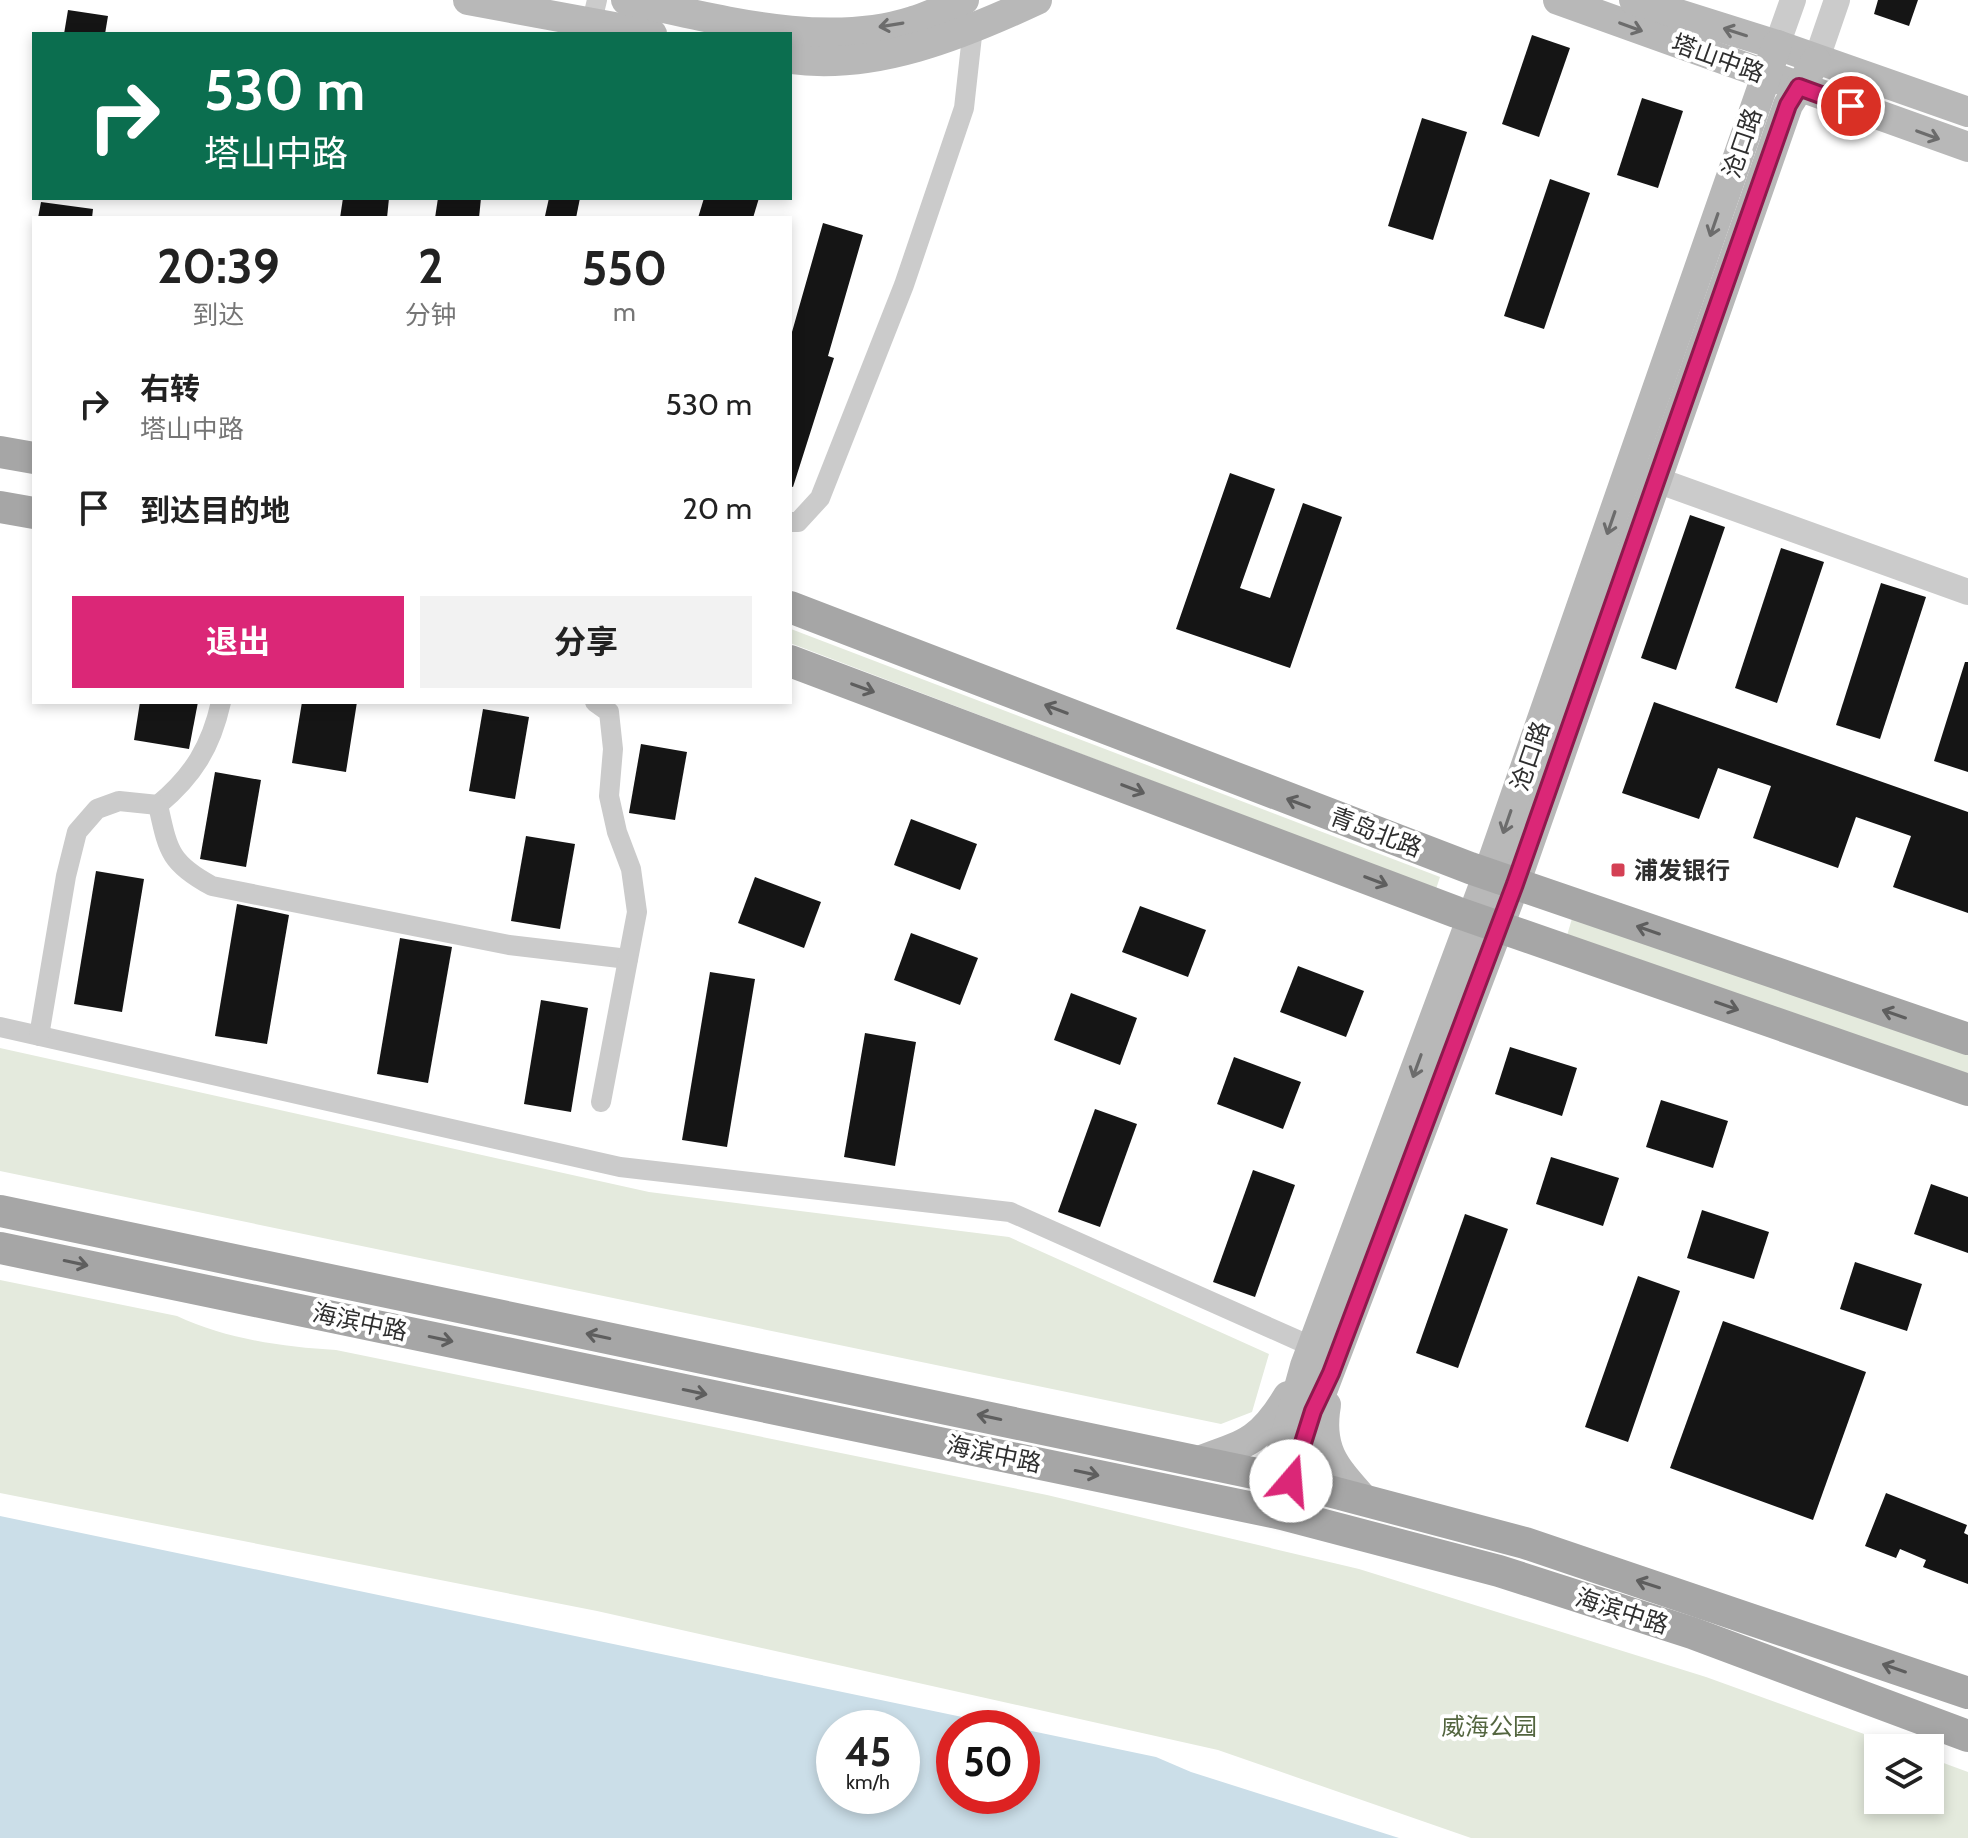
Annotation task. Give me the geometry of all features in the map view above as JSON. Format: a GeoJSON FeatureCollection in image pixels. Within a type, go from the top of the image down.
{"type":"FeatureCollection","features":[{"type":"Feature","properties":{"kind":"main road"},"geometry":{"type":"LineString","coordinates":[[468,0],[594,10],[647,32]]}},
{"type":"Feature","properties":{"kind":"main road"},"geometry":{"type":"LineString","coordinates":[[626,0],[797,32],[863,30],[1037,0]]}},
{"type":"Feature","properties":{"kind":"main road","name":"塔山中路"},"geometry":{"type":"LineString","coordinates":[[1558,0],[1968,147]]}},
{"type":"Feature","properties":{"kind":"main road","name":"塔山中路"},"geometry":{"type":"LineString","coordinates":[[1634,0],[1777,45],[1968,112]]}},
{"type":"Feature","properties":{"kind":"main road"},"geometry":{"type":"LineString","coordinates":[[792,59],[862,58],[918,48],[969,13]]}},
{"type":"Feature","properties":{"kind":"main road","name":"沧口路"},"geometry":{"type":"LineString","coordinates":[[1502,879],[1629,471],[1777,45]]}},
{"type":"Feature","properties":{"kind":"main road","name":"沧口路"},"geometry":{"type":"LineString","coordinates":[[1273,1512],[1282,1479],[1313,1411],[1316,1362],[1657,480],[1788,105],[1816,61]]}},
{"type":"Feature","properties":{"kind":"main road"},"geometry":{"type":"LineString","coordinates":[[0,452],[32,458]]}},
{"type":"Feature","properties":{"kind":"main road"},"geometry":{"type":"LineString","coordinates":[[0,507],[32,513]]}},
{"type":"Feature","properties":{"kind":"main road","name":"青岛北路"},"geometry":{"type":"LineString","coordinates":[[792,608],[1502,879],[1968,1039]]}},
{"type":"Feature","properties":{"kind":"main road","name":"青岛北路"},"geometry":{"type":"LineString","coordinates":[[792,662],[1486,922],[1968,1090]]}},
{"type":"Feature","properties":{"kind":"main road","name":"海滨中路"},"geometry":{"type":"LineString","coordinates":[[0,1211],[1282,1479],[1525,1543],[1968,1693]]}},
{"type":"Feature","properties":{"kind":"main road","name":"海滨中路"},"geometry":{"type":"LineString","coordinates":[[0,1248],[1273,1512],[1499,1571],[1648,1619],[1968,1736]]}},
{"type":"Feature","properties":{"kind":"main road"},"geometry":{"type":"LineString","coordinates":[[1198,1461],[1253,1439],[1267,1428],[1316,1362]]}},
{"type":"Feature","properties":{"kind":"main road"},"geometry":{"type":"LineString","coordinates":[[1316,1362],[1326,1448],[1337,1470],[1365,1501]]}},
{"type":"Feature","properties":{"kind":"street","name":"沧口路"},"geometry":{"type":"LineString","coordinates":[[1777,45],[1793,0]]}},
{"type":"Feature","properties":{"kind":"street","name":"沧口路"},"geometry":{"type":"LineString","coordinates":[[1816,61],[1837,0]]}},
{"type":"Feature","properties":{"kind":"street"},"geometry":{"type":"LineString","coordinates":[[792,522],[798,522],[820,498],[904,285],[964,108],[969,13]]}},
{"type":"Feature","properties":{"kind":"street"},"geometry":{"type":"LineString","coordinates":[[1629,471],[1968,592]]}},
{"type":"Feature","properties":{"kind":"street"},"geometry":{"type":"LineString","coordinates":[[39,1036],[66,876],[77,832],[97,809],[119,801],[158,805],[184,783],[204,752],[220,704]]}},
{"type":"Feature","properties":{"kind":"street"},"geometry":{"type":"LineString","coordinates":[[598,704],[609,712],[613,749],[609,796],[617,832],[631,869],[637,912],[601,1102]]}},
{"type":"Feature","properties":{"kind":"street"},"geometry":{"type":"LineString","coordinates":[[158,805],[166,842],[184,871],[212,886],[509,945],[628,959]]}},
{"type":"Feature","properties":{"kind":"street"},"geometry":{"type":"LineString","coordinates":[[0,1027],[620,1167],[1010,1212],[1316,1362]]}},
{"type":"Feature","properties":{"kind":"green space"},"geometry":{"type":"Polygon","coordinates":[[[792,629],[1440,877],[1436,889],[792,644],[792,629]]]}},
{"type":"Feature","properties":{"kind":"green space"},"geometry":{"type":"Polygon","coordinates":[[[1573,915],[1968,1054],[1968,1079],[1566,939],[1573,915]]]}},
{"type":"Feature","properties":{"kind":"green space"},"geometry":{"type":"Polygon","coordinates":[[[0,1048],[649,1192],[1009,1237],[1269,1354],[1252,1412],[1221,1424],[0,1171],[0,1048]]]}},
{"type":"Feature","properties":{"kind":"green space","name":"威海公园"},"geometry":{"type":"Polygon","coordinates":[[[0,1280],[177,1316],[215,1331],[255,1340],[336,1350],[1047,1495],[1359,1569],[1706,1677],[1864,1734],[1864,1814],[1944,1814],[1944,1763],[1968,1772],[1968,1838],[1471,1838],[1218,1750],[597,1611],[0,1493],[0,1280]]]}},
{"type":"Feature","properties":{"kind":"water"},"geometry":{"type":"Polygon","coordinates":[[[0,1516],[936,1711],[936,1814],[1040,1814],[1040,1733],[1156,1757],[1191,1772],[1399,1838],[0,1838],[0,1516]]]}},
{"type":"Feature","properties":{"kind":"building"},"geometry":{"type":"Polygon","coordinates":[[[1878,0],[1918,0],[1909,26],[1874,14],[1878,0]]]}},
{"type":"Feature","properties":{"kind":"building"},"geometry":{"type":"Polygon","coordinates":[[[68,10],[108,16],[105,32],[64,32],[68,10]]]}},
{"type":"Feature","properties":{"kind":"building"},"geometry":{"type":"Polygon","coordinates":[[[1532,35],[1570,48],[1539,137],[1502,124],[1532,35]]]}},
{"type":"Feature","properties":{"kind":"building"},"geometry":{"type":"Polygon","coordinates":[[[1642,98],[1683,111],[1658,188],[1617,175],[1642,98]]]}},
{"type":"Feature","properties":{"kind":"building"},"geometry":{"type":"Polygon","coordinates":[[[1422,118],[1467,132],[1433,240],[1388,226],[1422,118]]]}},
{"type":"Feature","properties":{"kind":"building"},"geometry":{"type":"Polygon","coordinates":[[[1550,179],[1590,193],[1544,329],[1504,316],[1550,179]]]}},
{"type":"Feature","properties":{"kind":"building"},"geometry":{"type":"Polygon","coordinates":[[[343,200],[389,200],[387,216],[340,216],[343,200]]]}},
{"type":"Feature","properties":{"kind":"building"},"geometry":{"type":"Polygon","coordinates":[[[438,200],[481,200],[479,216],[435,216],[438,200]]]}},
{"type":"Feature","properties":{"kind":"building"},"geometry":{"type":"Polygon","coordinates":[[[549,200],[580,200],[576,216],[545,216],[549,200]]]}},
{"type":"Feature","properties":{"kind":"building"},"geometry":{"type":"Polygon","coordinates":[[[703,200],[758,200],[754,216],[699,216],[703,200]]]}},
{"type":"Feature","properties":{"kind":"building"},"geometry":{"type":"Polygon","coordinates":[[[41,202],[93,209],[92,216],[38,216],[41,202]]]}},
{"type":"Feature","properties":{"kind":"building"},"geometry":{"type":"Polygon","coordinates":[[[823,223],[863,235],[828,356],[834,358],[793,487],[792,487],[792,332],[823,223]]]}},
{"type":"Feature","properties":{"kind":"building"},"geometry":{"type":"Polygon","coordinates":[[[1230,473],[1275,489],[1240,588],[1270,598],[1303,503],[1342,517],[1290,668],[1176,629],[1230,473]]]}},
{"type":"Feature","properties":{"kind":"building"},"geometry":{"type":"Polygon","coordinates":[[[1690,515],[1725,527],[1676,670],[1641,658],[1690,515]]]}},
{"type":"Feature","properties":{"kind":"building"},"geometry":{"type":"Polygon","coordinates":[[[1781,548],[1824,562],[1777,703],[1735,688],[1781,548]]]}},
{"type":"Feature","properties":{"kind":"building"},"geometry":{"type":"Polygon","coordinates":[[[1881,583],[1926,597],[1880,739],[1836,725],[1881,583]]]}},
{"type":"Feature","properties":{"kind":"building"},"geometry":{"type":"Polygon","coordinates":[[[1965,662],[1968,662],[1968,772],[1934,761],[1965,662]]]}},
{"type":"Feature","properties":{"kind":"building"},"geometry":{"type":"Polygon","coordinates":[[[1654,702],[1968,812],[1968,913],[1893,887],[1911,836],[1856,817],[1838,868],[1753,838],[1771,786],[1718,768],[1699,819],[1622,793],[1654,702]]]}},
{"type":"Feature","properties":{"kind":"building"},"geometry":{"type":"Polygon","coordinates":[[[140,704],[198,704],[189,749],[134,740],[140,704]]]}},
{"type":"Feature","properties":{"kind":"building"},"geometry":{"type":"Polygon","coordinates":[[[302,704],[357,704],[346,772],[292,763],[302,704]]]}},
{"type":"Feature","properties":{"kind":"building"},"geometry":{"type":"Polygon","coordinates":[[[483,709],[529,717],[515,799],[469,791],[483,709]]]}},
{"type":"Feature","properties":{"kind":"building"},"geometry":{"type":"Polygon","coordinates":[[[641,744],[687,752],[675,820],[629,813],[641,744]]]}},
{"type":"Feature","properties":{"kind":"building"},"geometry":{"type":"Polygon","coordinates":[[[215,772],[261,780],[246,867],[200,859],[215,772]]]}},
{"type":"Feature","properties":{"kind":"building"},"geometry":{"type":"Polygon","coordinates":[[[911,819],[977,844],[960,890],[894,865],[911,819]]]}},
{"type":"Feature","properties":{"kind":"building"},"geometry":{"type":"Polygon","coordinates":[[[526,836],[575,844],[560,929],[511,921],[526,836]]]}},
{"type":"Feature","properties":{"kind":"building"},"geometry":{"type":"Polygon","coordinates":[[[96,871],[144,879],[122,1012],[74,1004],[96,871]]]}},
{"type":"Feature","properties":{"kind":"building"},"geometry":{"type":"Polygon","coordinates":[[[755,877],[821,902],[804,948],[738,923],[755,877]]]}},
{"type":"Feature","properties":{"kind":"building"},"geometry":{"type":"Polygon","coordinates":[[[237,904],[289,915],[267,1044],[215,1036],[237,904]]]}},
{"type":"Feature","properties":{"kind":"building"},"geometry":{"type":"Polygon","coordinates":[[[1140,906],[1206,930],[1188,977],[1122,952],[1140,906]]]}},
{"type":"Feature","properties":{"kind":"building"},"geometry":{"type":"Polygon","coordinates":[[[911,933],[978,958],[960,1005],[894,980],[911,933]]]}},
{"type":"Feature","properties":{"kind":"building"},"geometry":{"type":"Polygon","coordinates":[[[400,938],[452,947],[428,1083],[377,1074],[400,938]]]}},
{"type":"Feature","properties":{"kind":"building"},"geometry":{"type":"Polygon","coordinates":[[[1298,966],[1364,991],[1346,1037],[1280,1012],[1298,966]]]}},
{"type":"Feature","properties":{"kind":"building"},"geometry":{"type":"Polygon","coordinates":[[[710,972],[755,979],[727,1147],[682,1140],[710,972]]]}},
{"type":"Feature","properties":{"kind":"building"},"geometry":{"type":"Polygon","coordinates":[[[1071,993],[1137,1018],[1120,1065],[1054,1040],[1071,993]]]}},
{"type":"Feature","properties":{"kind":"building"},"geometry":{"type":"Polygon","coordinates":[[[541,1000],[588,1008],[571,1112],[524,1104],[541,1000]]]}},
{"type":"Feature","properties":{"kind":"building"},"geometry":{"type":"Polygon","coordinates":[[[865,1033],[916,1042],[895,1166],[844,1157],[865,1033]]]}},
{"type":"Feature","properties":{"kind":"building"},"geometry":{"type":"Polygon","coordinates":[[[1510,1047],[1577,1068],[1562,1116],[1495,1094],[1510,1047]]]}},
{"type":"Feature","properties":{"kind":"building"},"geometry":{"type":"Polygon","coordinates":[[[1234,1057],[1301,1082],[1283,1129],[1217,1104],[1234,1057]]]}},
{"type":"Feature","properties":{"kind":"building"},"geometry":{"type":"Polygon","coordinates":[[[1661,1100],[1728,1121],[1713,1168],[1646,1147],[1661,1100]]]}},
{"type":"Feature","properties":{"kind":"building"},"geometry":{"type":"Polygon","coordinates":[[[1095,1109],[1137,1124],[1100,1227],[1058,1212],[1095,1109]]]}},
{"type":"Feature","properties":{"kind":"building"},"geometry":{"type":"Polygon","coordinates":[[[1551,1157],[1619,1178],[1603,1226],[1536,1204],[1551,1157]]]}},
{"type":"Feature","properties":{"kind":"building"},"geometry":{"type":"Polygon","coordinates":[[[1253,1170],[1295,1185],[1255,1297],[1213,1282],[1253,1170]]]}},
{"type":"Feature","properties":{"kind":"building"},"geometry":{"type":"Polygon","coordinates":[[[1931,1184],[1968,1197],[1968,1253],[1914,1234],[1931,1184]]]}},
{"type":"Feature","properties":{"kind":"building"},"geometry":{"type":"Polygon","coordinates":[[[1702,1210],[1769,1232],[1754,1279],[1687,1258],[1702,1210]]]}},
{"type":"Feature","properties":{"kind":"building"},"geometry":{"type":"Polygon","coordinates":[[[1465,1214],[1508,1229],[1458,1368],[1416,1353],[1465,1214]]]}},
{"type":"Feature","properties":{"kind":"building"},"geometry":{"type":"Polygon","coordinates":[[[1855,1262],[1922,1284],[1907,1331],[1840,1309],[1855,1262]]]}},
{"type":"Feature","properties":{"kind":"building"},"geometry":{"type":"Polygon","coordinates":[[[1638,1276],[1680,1291],[1628,1442],[1585,1427],[1638,1276]]]}},
{"type":"Feature","properties":{"kind":"building"},"geometry":{"type":"Polygon","coordinates":[[[1723,1321],[1866,1372],[1813,1520],[1670,1468],[1723,1321]]]}},
{"type":"Feature","properties":{"kind":"building"},"geometry":{"type":"Polygon","coordinates":[[[1886,1493],[1967,1525],[1964,1533],[1968,1535],[1968,1584],[1923,1567],[1926,1560],[1900,1549],[1896,1558],[1865,1546],[1886,1493]]]}},
{"type":"Feature","properties":{"kind":"place","name":"浦发银行"},"geometry":{"type":"Point","coordinates":[1618,870]}},
{"type":"Feature","properties":{"kind":"route"},"geometry":{"type":"LineString","coordinates":[[1291,1481],[1313,1411],[1331,1373],[1515,884],[1788,105],[1799,87],[1851,106]]}}]}
